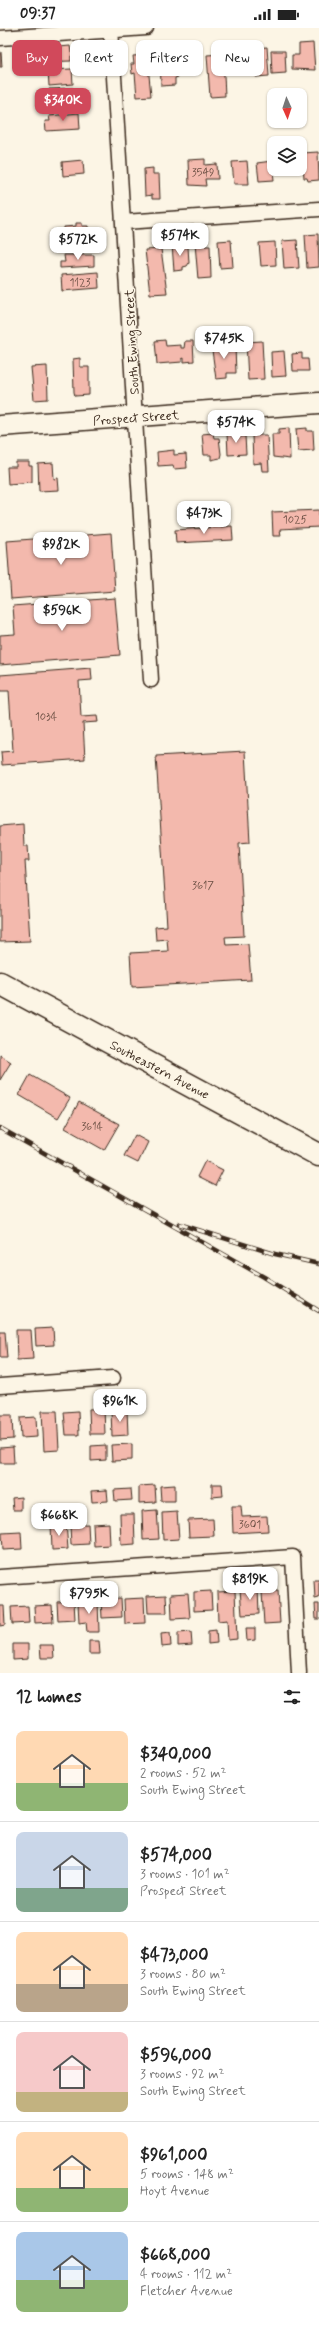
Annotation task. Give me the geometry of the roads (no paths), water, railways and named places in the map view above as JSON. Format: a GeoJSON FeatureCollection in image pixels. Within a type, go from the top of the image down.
{"type":"FeatureCollection","features":[{"type":"Feature","properties":{"kind":"main road","name":"Prospect Street"},"geometry":{"type":"LineString","coordinates":[[0,426],[319,403]]}},
{"type":"Feature","properties":{"kind":"main road","name":"Southeastern Avenue"},"geometry":{"type":"LineString","coordinates":[[0,983],[319,1155]]}},
{"type":"Feature","properties":{"kind":"street"},"geometry":{"type":"LineString","coordinates":[[0,38],[111,29],[146,28]]}},
{"type":"Feature","properties":{"kind":"street","name":"South Ewing Street"},"geometry":{"type":"LineString","coordinates":[[111,29],[151,680]]}},
{"type":"Feature","properties":{"kind":"street"},"geometry":{"type":"LineString","coordinates":[[124,222],[319,209]]}},
{"type":"Feature","properties":{"kind":"street"},"geometry":{"type":"LineString","coordinates":[[0,1386],[114,1378]]}},
{"type":"Feature","properties":{"kind":"street"},"geometry":{"type":"LineString","coordinates":[[0,1577],[293,1556],[299,1673]]}},
{"type":"Feature","properties":{"kind":"railway"},"geometry":{"type":"LineString","coordinates":[[0,1128],[264,1277],[319,1311]]}},
{"type":"Feature","properties":{"kind":"railway"},"geometry":{"type":"LineString","coordinates":[[179,1224],[275,1254],[319,1264]]}}]}
